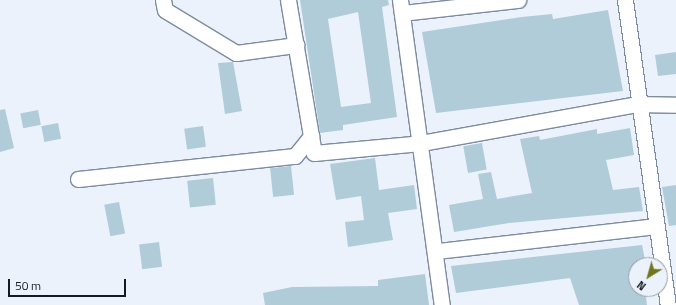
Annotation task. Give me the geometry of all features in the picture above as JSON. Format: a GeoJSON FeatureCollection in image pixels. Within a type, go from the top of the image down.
{"type":"FeatureCollection","features":[{"type":"Feature","properties":{"kind":"street"},"geometry":{"type":"LineString","coordinates":[[164,0],[165,10],[236,53],[296,45]]}},
{"type":"Feature","properties":{"kind":"street"},"geometry":{"type":"LineString","coordinates":[[288,0],[314,153],[421,143],[637,104],[676,105]]}},
{"type":"Feature","properties":{"kind":"street"},"geometry":{"type":"LineString","coordinates":[[442,305],[437,251],[401,6],[518,0]]}},
{"type":"Feature","properties":{"kind":"street"},"geometry":{"type":"LineString","coordinates":[[625,0],[637,104],[668,305]]}},
{"type":"Feature","properties":{"kind":"street"},"geometry":{"type":"LineString","coordinates":[[78,179],[295,156],[311,136]]}},
{"type":"Feature","properties":{"kind":"street"},"geometry":{"type":"LineString","coordinates":[[437,251],[656,226]]}},
{"type":"Feature","properties":{"kind":"building"},"geometry":{"type":"Polygon","coordinates":[[[300,0],[388,0],[389,5],[382,7],[397,117],[343,125],[343,130],[320,133],[300,0]],[[358,12],[328,19],[341,107],[371,103],[358,12]]]}},
{"type":"Feature","properties":{"kind":"building"},"geometry":{"type":"Polygon","coordinates":[[[608,10],[623,91],[436,113],[422,32],[522,17],[552,14],[553,19],[608,10]]]}},
{"type":"Feature","properties":{"kind":"building"},"geometry":{"type":"Polygon","coordinates":[[[676,52],[676,74],[658,76],[655,55],[676,52]]]}},
{"type":"Feature","properties":{"kind":"building"},"geometry":{"type":"Polygon","coordinates":[[[233,62],[242,111],[225,114],[218,63],[233,62]]]}},
{"type":"Feature","properties":{"kind":"building"},"geometry":{"type":"Polygon","coordinates":[[[5,109],[14,148],[0,152],[0,110],[5,109]]]}},
{"type":"Feature","properties":{"kind":"building"},"geometry":{"type":"Polygon","coordinates":[[[38,110],[41,125],[23,128],[20,113],[38,110]]]}},
{"type":"Feature","properties":{"kind":"building"},"geometry":{"type":"Polygon","coordinates":[[[58,123],[61,139],[44,142],[41,126],[58,123]]]}},
{"type":"Feature","properties":{"kind":"building"},"geometry":{"type":"Polygon","coordinates":[[[203,126],[206,147],[187,149],[184,129],[203,126]]]}},
{"type":"Feature","properties":{"kind":"building"},"geometry":{"type":"Polygon","coordinates":[[[630,128],[634,155],[606,160],[613,190],[639,187],[643,211],[509,223],[454,232],[449,205],[483,199],[478,174],[491,172],[497,199],[532,193],[520,139],[539,136],[540,140],[597,129],[597,134],[630,128]]]}},
{"type":"Feature","properties":{"kind":"building"},"geometry":{"type":"Polygon","coordinates":[[[482,143],[487,170],[468,173],[463,146],[482,143]]]}},
{"type":"Feature","properties":{"kind":"building"},"geometry":{"type":"Polygon","coordinates":[[[375,158],[379,190],[414,185],[417,209],[388,213],[393,240],[348,247],[345,222],[364,220],[361,196],[336,200],[330,164],[375,158]]]}},
{"type":"Feature","properties":{"kind":"building"},"geometry":{"type":"Polygon","coordinates":[[[291,166],[294,195],[273,197],[270,168],[291,166]]]}},
{"type":"Feature","properties":{"kind":"building"},"geometry":{"type":"Polygon","coordinates":[[[213,178],[216,205],[190,208],[187,181],[213,178]]]}},
{"type":"Feature","properties":{"kind":"building"},"geometry":{"type":"Polygon","coordinates":[[[676,185],[676,225],[669,226],[662,187],[676,185]]]}},
{"type":"Feature","properties":{"kind":"building"},"geometry":{"type":"Polygon","coordinates":[[[119,202],[125,233],[110,236],[104,205],[119,202]]]}},
{"type":"Feature","properties":{"kind":"building"},"geometry":{"type":"Polygon","coordinates":[[[159,242],[162,267],[142,269],[139,244],[159,242]]]}},
{"type":"Feature","properties":{"kind":"building"},"geometry":{"type":"Polygon","coordinates":[[[642,245],[644,257],[628,257],[628,297],[646,297],[647,305],[579,305],[570,278],[456,293],[451,266],[642,245]]]}},
{"type":"Feature","properties":{"kind":"building"},"geometry":{"type":"Polygon","coordinates":[[[425,274],[429,305],[265,305],[263,293],[292,287],[378,286],[378,280],[425,274]]]}}]}
